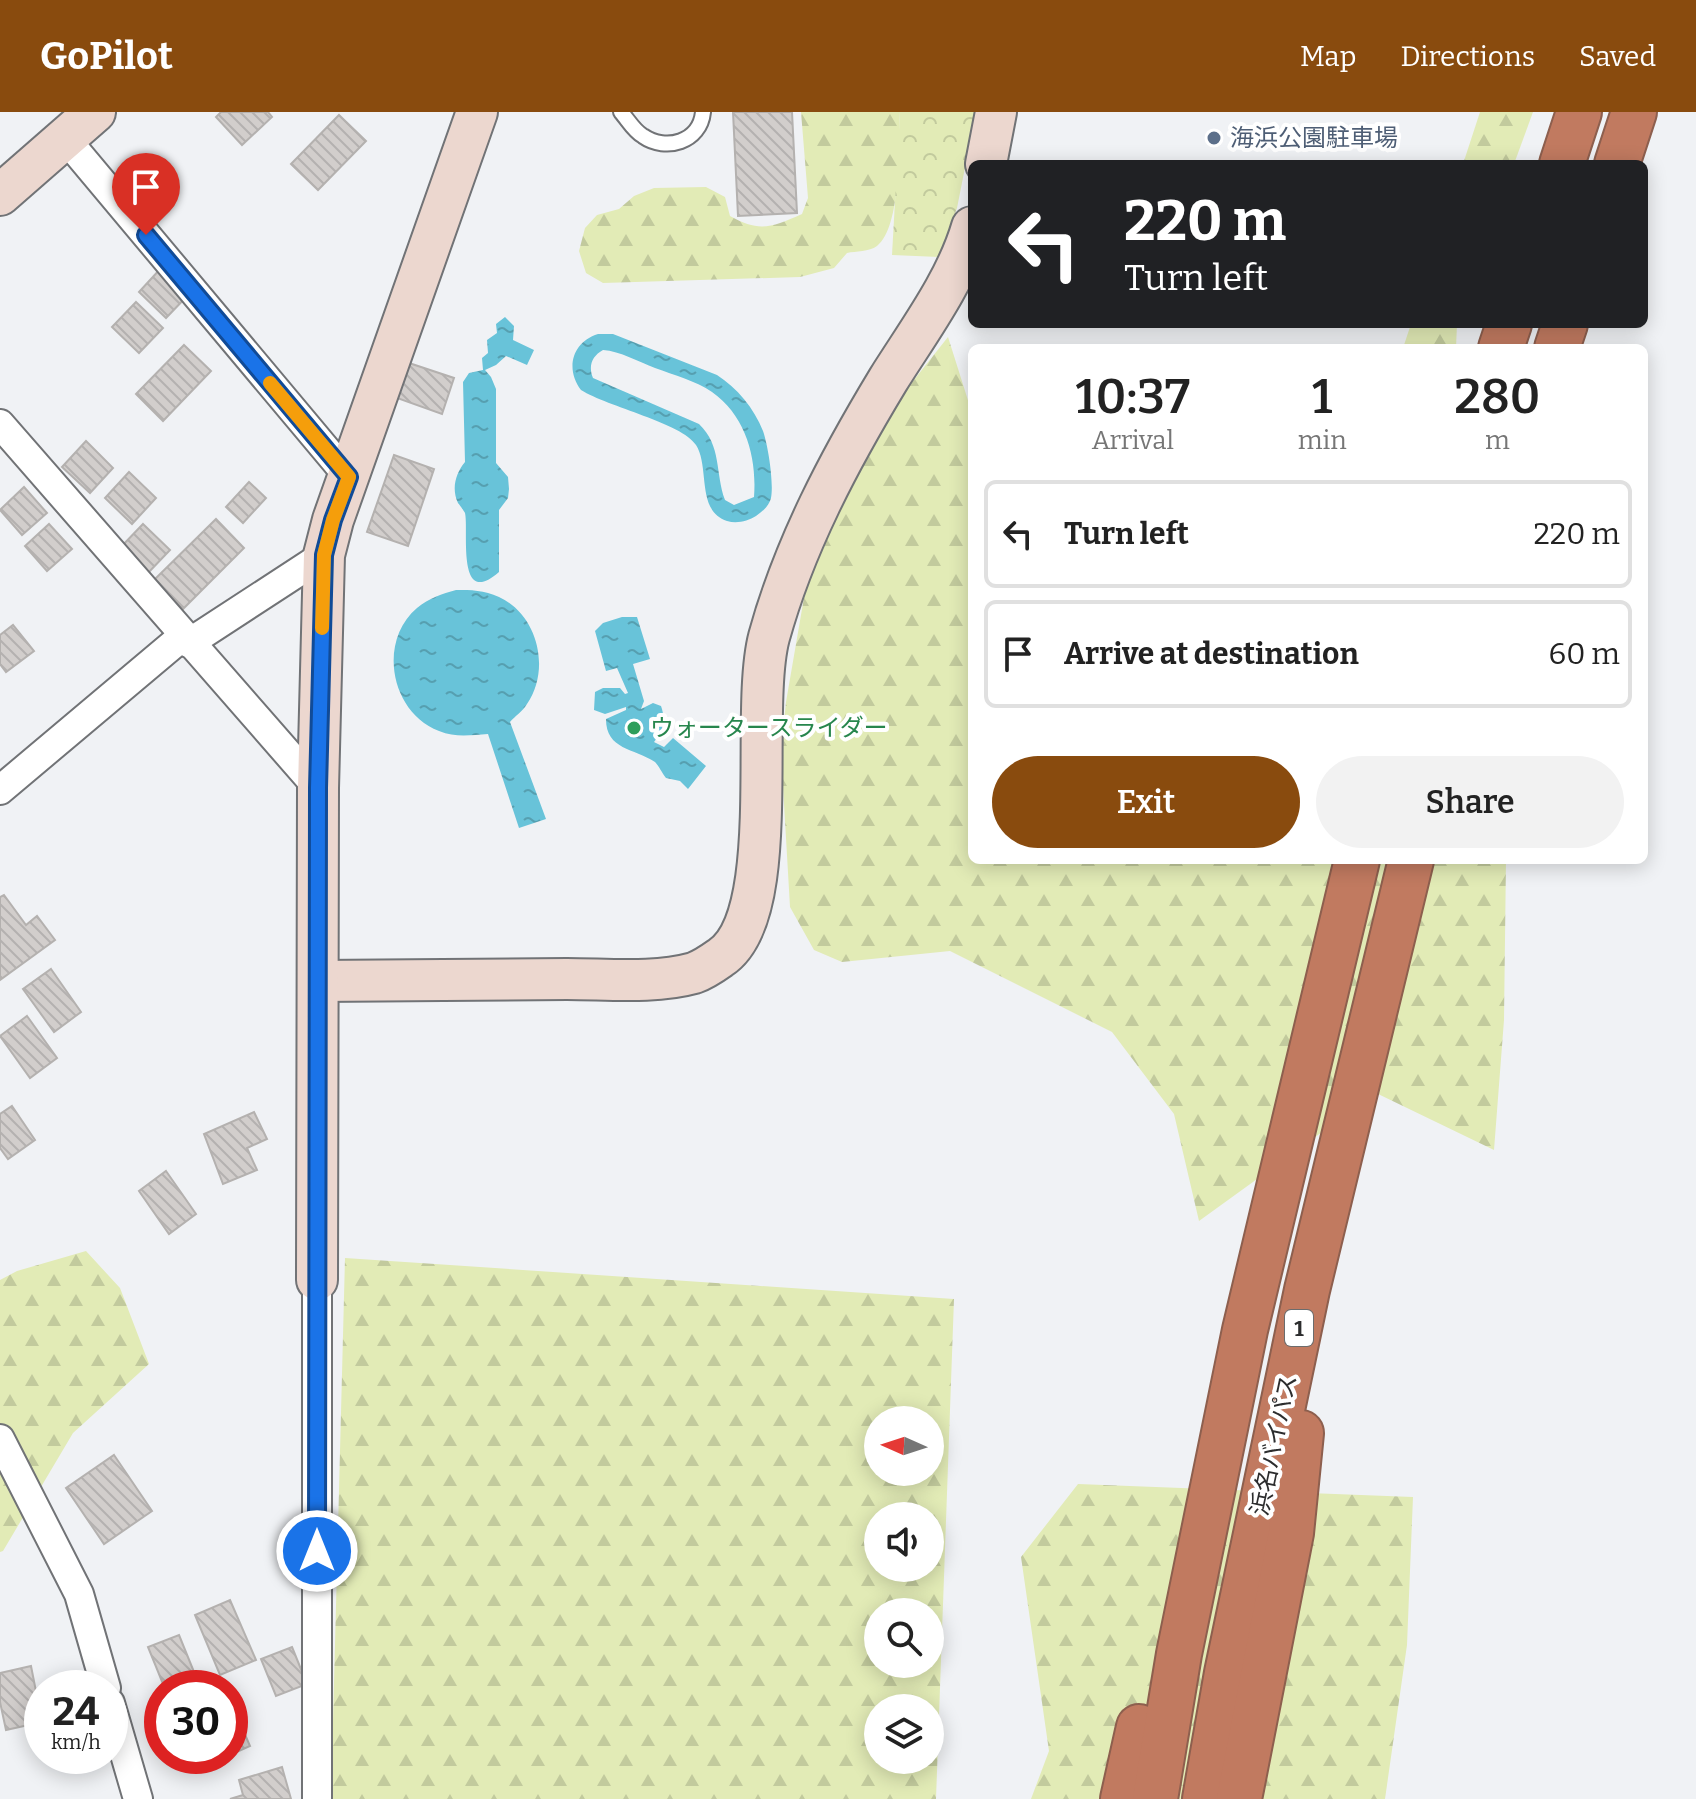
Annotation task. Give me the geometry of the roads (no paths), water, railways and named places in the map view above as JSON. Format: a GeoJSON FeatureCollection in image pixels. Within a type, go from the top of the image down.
{"type":"FeatureCollection","features":[{"type":"Feature","properties":{"kind":"highway"},"geometry":{"type":"LineString","coordinates":[[1563,160],[1579,112]]}},
{"type":"Feature","properties":{"kind":"highway"},"geometry":{"type":"LineString","coordinates":[[1618,160],[1634,112]]}},
{"type":"Feature","properties":{"kind":"highway","name":"1"},"geometry":{"type":"LineString","coordinates":[[1155,1799],[1179,1654],[1245,1330],[1356,864]]}},
{"type":"Feature","properties":{"kind":"highway","name":"浜名バイパス"},"geometry":{"type":"LineString","coordinates":[[1205,1799],[1227,1673],[1307,1290],[1410,864]]}},
{"type":"Feature","properties":{"kind":"highway"},"geometry":{"type":"LineString","coordinates":[[1239,1799],[1291,1533],[1302,1421],[1307,1290]]}},
{"type":"Feature","properties":{"kind":"highway"},"geometry":{"type":"LineString","coordinates":[[1123,1799],[1204,1446],[1245,1330]]}},
{"type":"Feature","properties":{"kind":"street"},"geometry":{"type":"LineString","coordinates":[[0,195],[95,112]]}},
{"type":"Feature","properties":{"kind":"street"},"geometry":{"type":"LineString","coordinates":[[317,1799],[318,788],[324,555],[333,520],[477,112]]}},
{"type":"Feature","properties":{"kind":"street"},"geometry":{"type":"LineString","coordinates":[[987,160],[996,112]]}},
{"type":"Feature","properties":{"kind":"street"},"geometry":{"type":"LineString","coordinates":[[65,138],[349,477]]}},
{"type":"Feature","properties":{"kind":"street"},"geometry":{"type":"LineString","coordinates":[[319,981],[635,979],[695,973],[724,956],[743,933],[753,904],[759,867],[762,692],[768,640],[778,610],[808,529],[831,480],[954,272],[968,237]]}},
{"type":"Feature","properties":{"kind":"street"},"geometry":{"type":"LineString","coordinates":[[0,424],[318,788]]}},
{"type":"Feature","properties":{"kind":"street"},"geometry":{"type":"LineString","coordinates":[[0,790],[186,640],[324,555]]}},
{"type":"Feature","properties":{"kind":"street"},"geometry":{"type":"LineString","coordinates":[[0,1439],[79,1594],[101,1670]]}},
{"type":"Feature","properties":{"kind":"street"},"geometry":{"type":"LineString","coordinates":[[128,1765],[138,1799]]}},
{"type":"Feature","properties":{"kind":"lane"},"geometry":{"type":"LineString","coordinates":[[621,112],[640,135],[655,143],[670,145],[684,141],[696,131],[703,112]]}},
{"type":"Feature","properties":{"kind":"water"},"geometry":{"type":"Polygon","coordinates":[[[505,317],[514,326],[513,340],[534,350],[527,365],[506,356],[485,370],[496,389],[496,463],[508,477],[509,489],[508,498],[499,510],[499,572],[485,581],[476,581],[470,575],[467,563],[465,513],[455,492],[457,476],[465,462],[463,382],[469,373],[483,370],[482,358],[488,353],[487,340],[497,333],[496,324],[505,317]]]}},
{"type":"Feature","properties":{"kind":"water"},"geometry":{"type":"Polygon","coordinates":[[[598,334],[613,334],[717,375],[738,392],[755,414],[765,437],[772,483],[771,498],[765,508],[742,522],[727,521],[717,516],[707,498],[700,454],[688,437],[661,422],[581,390],[572,365],[577,350],[598,334]],[[603,350],[594,358],[591,365],[593,378],[699,424],[715,451],[725,500],[734,505],[754,497],[753,468],[747,439],[724,402],[692,381],[603,350]]]}},
{"type":"Feature","properties":{"kind":"water"},"geometry":{"type":"Polygon","coordinates":[[[456,590],[488,593],[512,605],[523,616],[537,644],[539,660],[534,690],[525,707],[510,722],[546,819],[519,828],[488,734],[451,735],[423,722],[400,693],[395,676],[397,639],[404,622],[426,602],[456,590]]]}},
{"type":"Feature","properties":{"kind":"water","name":"ウォータースライダー"},"geometry":{"type":"Polygon","coordinates":[[[622,617],[637,617],[650,659],[633,664],[644,701],[641,709],[653,703],[661,706],[663,711],[663,725],[654,742],[664,747],[673,738],[706,766],[688,789],[680,781],[666,778],[655,762],[623,747],[611,737],[606,719],[626,710],[626,707],[605,714],[594,710],[595,692],[603,688],[620,688],[625,694],[628,693],[617,668],[606,671],[595,631],[603,623],[622,617]]]}},
{"type":"Feature","properties":{"kind":"place","name":"海浜公園駐車場"},"geometry":{"type":"Point","coordinates":[1214,138]}},
{"type":"Feature","properties":{"kind":"place","name":"ウォータースライダー"},"geometry":{"type":"Point","coordinates":[634,728]}}]}
